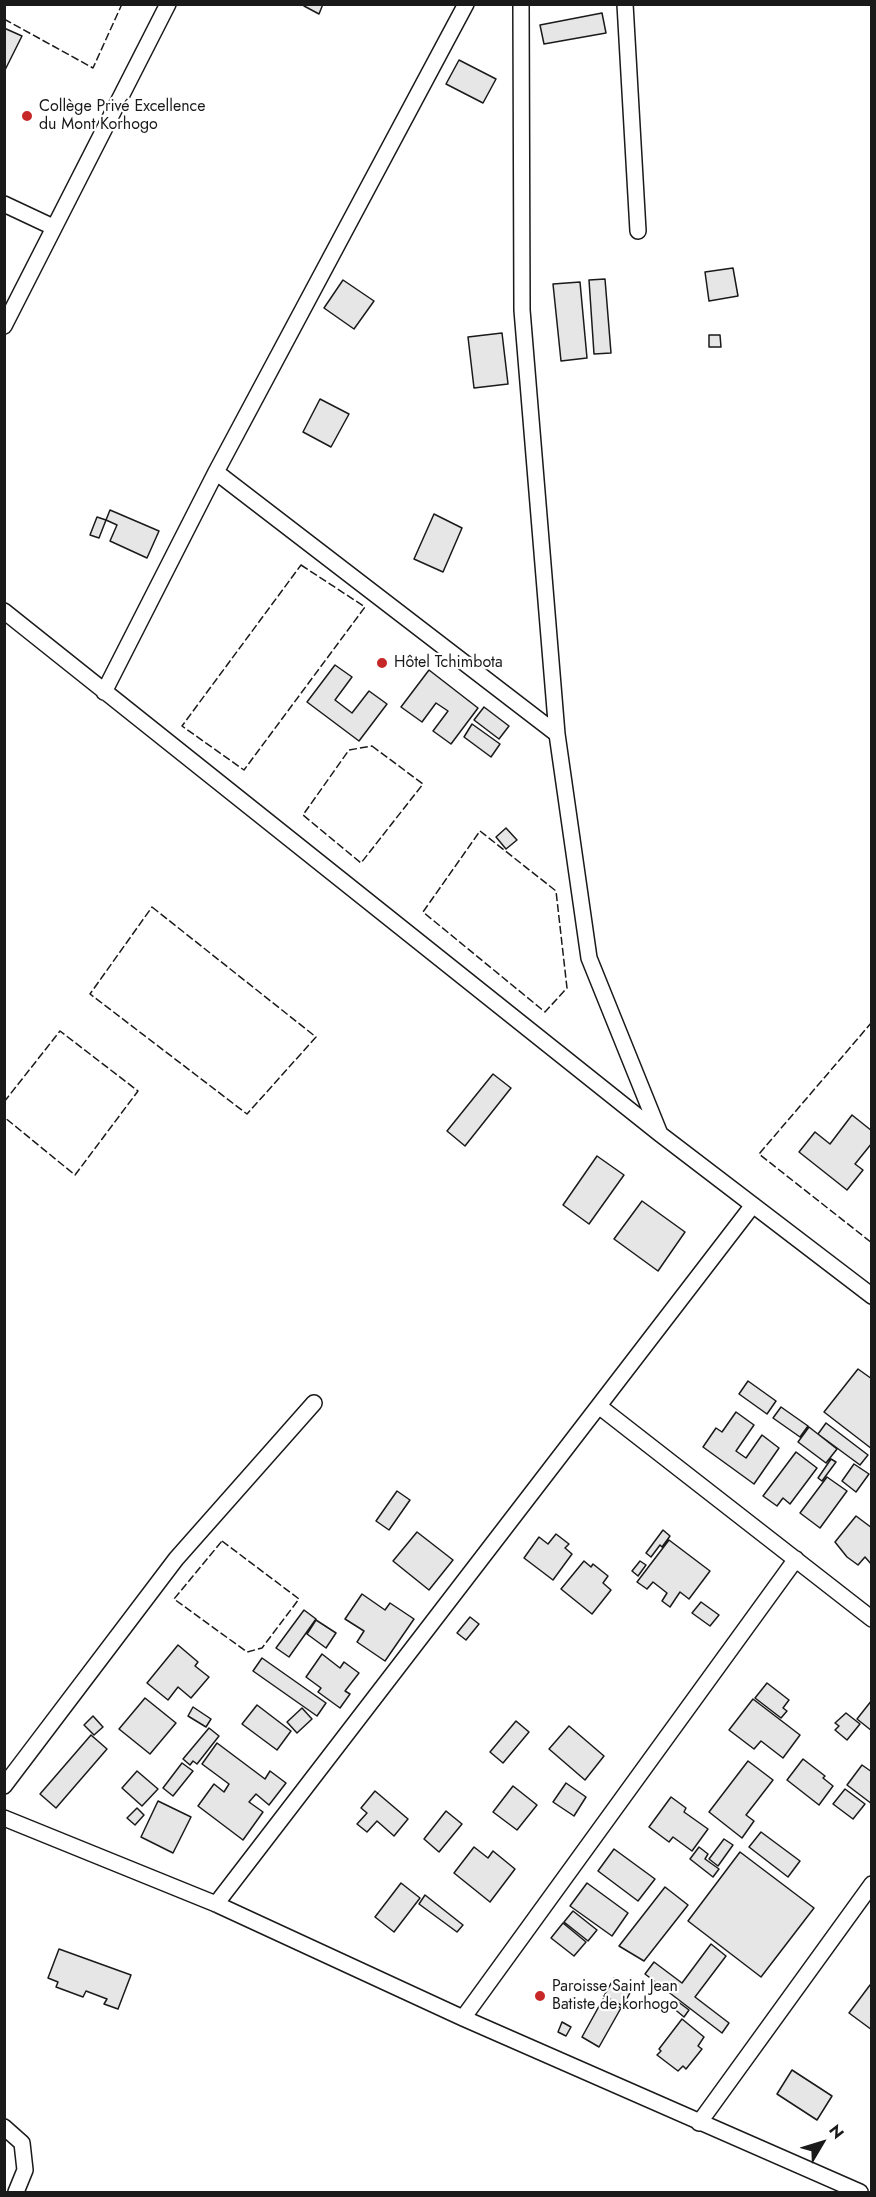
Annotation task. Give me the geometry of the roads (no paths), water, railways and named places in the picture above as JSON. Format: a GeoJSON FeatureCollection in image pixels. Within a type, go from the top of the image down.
{"type":"FeatureCollection","features":[{"type":"Feature","properties":{"kind":"street"},"geometry":{"type":"LineString","coordinates":[[4,326],[168,4]]}},
{"type":"Feature","properties":{"kind":"street"},"geometry":{"type":"LineString","coordinates":[[104,692],[216,472],[466,4]]}},
{"type":"Feature","properties":{"kind":"street"},"geometry":{"type":"LineString","coordinates":[[521,4],[522,310],[557,734],[589,958],[660,1134]]}},
{"type":"Feature","properties":{"kind":"street"},"geometry":{"type":"LineString","coordinates":[[626,4],[638,231]]}},
{"type":"Feature","properties":{"kind":"street"},"geometry":{"type":"LineString","coordinates":[[4,204],[53,227]]}},
{"type":"Feature","properties":{"kind":"street"},"geometry":{"type":"LineString","coordinates":[[216,472],[557,734]]}},
{"type":"Feature","properties":{"kind":"street"},"geometry":{"type":"LineString","coordinates":[[4,611],[660,1134],[872,1296]]}},
{"type":"Feature","properties":{"kind":"street"},"geometry":{"type":"LineString","coordinates":[[216,1904],[753,1205]]}},
{"type":"Feature","properties":{"kind":"street"},"geometry":{"type":"LineString","coordinates":[[4,1786],[176,1559],[314,1403]]}},
{"type":"Feature","properties":{"kind":"street"},"geometry":{"type":"LineString","coordinates":[[600,1407],[872,1619]]}},
{"type":"Feature","properties":{"kind":"street"},"geometry":{"type":"LineString","coordinates":[[464,2018],[796,1559]]}},
{"type":"Feature","properties":{"kind":"street"},"geometry":{"type":"LineString","coordinates":[[4,1818],[216,1904],[464,2018],[860,2193]]}},
{"type":"Feature","properties":{"kind":"street"},"geometry":{"type":"LineString","coordinates":[[699,2123],[872,1884]]}},
{"type":"Feature","properties":{"kind":"street"},"geometry":{"type":"LineString","coordinates":[[4,2127],[22,2143],[25,2170],[16,2193]]}},
{"type":"Feature","properties":{"kind":"place","name":"Collège Privé Excellence du Mont Korhogo"},"geometry":{"type":"Point","coordinates":[27,116]}},
{"type":"Feature","properties":{"kind":"place","name":"Hôtel Tchimbota"},"geometry":{"type":"Point","coordinates":[382,663]}},
{"type":"Feature","properties":{"kind":"place","name":"Paroisse Saint Jean Batiste de korhogo"},"geometry":{"type":"Point","coordinates":[540,1996]}}]}
